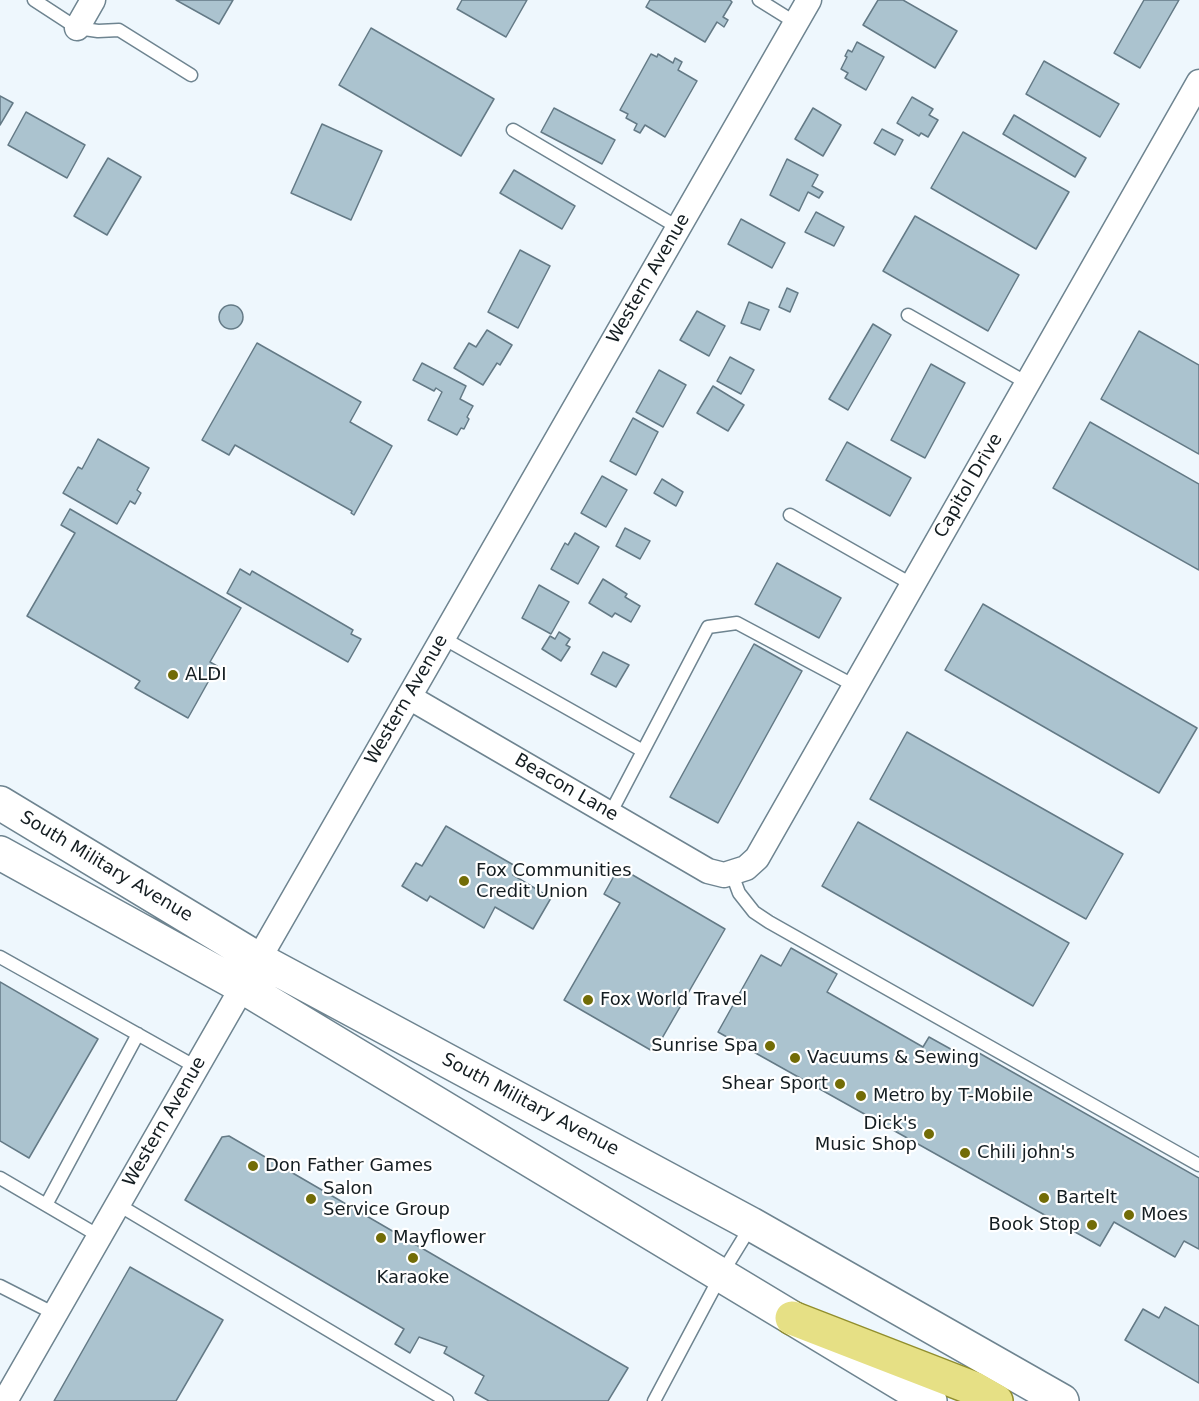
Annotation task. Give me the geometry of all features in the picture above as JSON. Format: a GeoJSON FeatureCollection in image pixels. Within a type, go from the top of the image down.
{"type":"FeatureCollection","features":[{"type":"Feature","properties":{"kind":"main road","name":"South Military Avenue"},"geometry":{"type":"LineString","coordinates":[[0,803],[250,973],[721,1275],[930,1401]]}},
{"type":"Feature","properties":{"kind":"main road","name":"South Military Avenue"},"geometry":{"type":"LineString","coordinates":[[0,853],[250,973],[751,1224],[1062,1401]]}},
{"type":"Feature","properties":{"kind":"main road"},"geometry":{"type":"LineString","coordinates":[[792,1318],[975,1389],[996,1401]]}},
{"type":"Feature","properties":{"kind":"street"},"geometry":{"type":"LineString","coordinates":[[77,28],[93,0]]}},
{"type":"Feature","properties":{"kind":"street","name":"Western Avenue"},"geometry":{"type":"LineString","coordinates":[[5,1401],[809,0]]}},
{"type":"Feature","properties":{"kind":"street","name":"Capitol Drive"},"geometry":{"type":"LineString","coordinates":[[728,874],[746,868],[757,858],[1199,82]]}},
{"type":"Feature","properties":{"kind":"street","name":"Beacon Lane"},"geometry":{"type":"LineString","coordinates":[[409,697],[708,871],[728,874]]}},
{"type":"Feature","properties":{"kind":"lane"},"geometry":{"type":"LineString","coordinates":[[34,0],[77,28],[98,32],[119,30],[191,75]]}},
{"type":"Feature","properties":{"kind":"lane"},"geometry":{"type":"LineString","coordinates":[[759,0],[796,23]]}},
{"type":"Feature","properties":{"kind":"lane"},"geometry":{"type":"LineString","coordinates":[[513,130],[679,228]]}},
{"type":"Feature","properties":{"kind":"lane"},"geometry":{"type":"LineString","coordinates":[[908,315],[1028,383]]}},
{"type":"Feature","properties":{"kind":"lane"},"geometry":{"type":"LineString","coordinates":[[790,515],[913,585]]}},
{"type":"Feature","properties":{"kind":"lane"},"geometry":{"type":"LineString","coordinates":[[610,814],[708,627],[737,623],[855,686]]}},
{"type":"Feature","properties":{"kind":"lane"},"geometry":{"type":"LineString","coordinates":[[443,638],[643,751]]}},
{"type":"Feature","properties":{"kind":"lane"},"geometry":{"type":"LineString","coordinates":[[728,874],[754,912],[769,922],[1199,1165]]}},
{"type":"Feature","properties":{"kind":"lane"},"geometry":{"type":"LineString","coordinates":[[0,957],[196,1067]]}},
{"type":"Feature","properties":{"kind":"lane"},"geometry":{"type":"LineString","coordinates":[[46,1205],[138,1034]]}},
{"type":"Feature","properties":{"kind":"lane"},"geometry":{"type":"LineString","coordinates":[[0,1178],[99,1236]]}},
{"type":"Feature","properties":{"kind":"lane"},"geometry":{"type":"LineString","coordinates":[[117,1204],[447,1401]]}},
{"type":"Feature","properties":{"kind":"lane"},"geometry":{"type":"LineString","coordinates":[[654,1401],[751,1224]]}},
{"type":"Feature","properties":{"kind":"lane"},"geometry":{"type":"LineString","coordinates":[[0,1286],[55,1314]]}},
{"type":"Feature","properties":{"kind":"building"},"geometry":{"type":"Polygon","coordinates":[[[176,0],[233,0],[219,24],[176,0]]]}},
{"type":"Feature","properties":{"kind":"building"},"geometry":{"type":"Polygon","coordinates":[[[462,0],[527,0],[506,37],[457,9],[462,0]]]}},
{"type":"Feature","properties":{"kind":"building"},"geometry":{"type":"Polygon","coordinates":[[[650,0],[730,0],[732,2],[723,17],[728,20],[724,27],[717,22],[705,42],[646,7],[650,0]]]}},
{"type":"Feature","properties":{"kind":"building"},"geometry":{"type":"Polygon","coordinates":[[[878,0],[903,0],[957,31],[935,68],[863,25],[878,0]]]}},
{"type":"Feature","properties":{"kind":"building"},"geometry":{"type":"Polygon","coordinates":[[[1144,0],[1179,0],[1140,68],[1114,53],[1144,0]]]}},
{"type":"Feature","properties":{"kind":"building"},"geometry":{"type":"Polygon","coordinates":[[[371,28],[494,99],[461,156],[339,85],[371,28]]]}},
{"type":"Feature","properties":{"kind":"building"},"geometry":{"type":"Polygon","coordinates":[[[857,42],[884,57],[866,90],[845,78],[848,73],[841,69],[848,50],[852,52],[857,42]]]}},
{"type":"Feature","properties":{"kind":"building"},"geometry":{"type":"Polygon","coordinates":[[[651,54],[657,57],[658,54],[673,63],[675,58],[682,62],[678,70],[697,81],[665,137],[645,125],[640,133],[634,130],[637,124],[626,118],[628,114],[620,110],[651,54]]]}},
{"type":"Feature","properties":{"kind":"building"},"geometry":{"type":"Polygon","coordinates":[[[1044,61],[1119,104],[1100,137],[1026,94],[1044,61]]]}},
{"type":"Feature","properties":{"kind":"building"},"geometry":{"type":"Polygon","coordinates":[[[0,96],[13,103],[0,125],[0,96]]]}},
{"type":"Feature","properties":{"kind":"building"},"geometry":{"type":"Polygon","coordinates":[[[912,97],[933,109],[929,115],[938,120],[928,137],[921,133],[919,136],[897,123],[912,97]]]}},
{"type":"Feature","properties":{"kind":"building"},"geometry":{"type":"Polygon","coordinates":[[[554,108],[615,140],[602,164],[541,132],[554,108]]]}},
{"type":"Feature","properties":{"kind":"building"},"geometry":{"type":"Polygon","coordinates":[[[813,108],[841,125],[823,156],[795,139],[813,108]]]}},
{"type":"Feature","properties":{"kind":"building"},"geometry":{"type":"Polygon","coordinates":[[[26,112],[85,145],[67,178],[8,145],[26,112]]]}},
{"type":"Feature","properties":{"kind":"building"},"geometry":{"type":"Polygon","coordinates":[[[1014,115],[1086,158],[1075,177],[1003,134],[1014,115]]]}},
{"type":"Feature","properties":{"kind":"building"},"geometry":{"type":"Polygon","coordinates":[[[322,124],[382,151],[351,220],[291,193],[322,124]]]}},
{"type":"Feature","properties":{"kind":"building"},"geometry":{"type":"Polygon","coordinates":[[[882,129],[903,140],[895,155],[874,143],[882,129]]]}},
{"type":"Feature","properties":{"kind":"building"},"geometry":{"type":"Polygon","coordinates":[[[963,132],[1069,192],[1036,249],[931,188],[963,132]]]}},
{"type":"Feature","properties":{"kind":"building"},"geometry":{"type":"Polygon","coordinates":[[[108,158],[141,177],[107,235],[74,216],[108,158]]]}},
{"type":"Feature","properties":{"kind":"building"},"geometry":{"type":"Polygon","coordinates":[[[787,159],[818,175],[812,186],[823,192],[819,198],[808,192],[799,211],[770,195],[787,159]]]}},
{"type":"Feature","properties":{"kind":"building"},"geometry":{"type":"Polygon","coordinates":[[[514,170],[575,206],[562,229],[500,193],[514,170]]]}},
{"type":"Feature","properties":{"kind":"building"},"geometry":{"type":"Polygon","coordinates":[[[816,212],[844,227],[834,246],[805,232],[816,212]]]}},
{"type":"Feature","properties":{"kind":"building"},"geometry":{"type":"Polygon","coordinates":[[[915,216],[1019,275],[988,331],[883,271],[915,216]]]}},
{"type":"Feature","properties":{"kind":"building"},"geometry":{"type":"Polygon","coordinates":[[[741,219],[785,243],[772,268],[728,244],[741,219]]]}},
{"type":"Feature","properties":{"kind":"building"},"geometry":{"type":"Polygon","coordinates":[[[520,250],[550,266],[518,328],[488,312],[520,250]]]}},
{"type":"Feature","properties":{"kind":"building"},"geometry":{"type":"Polygon","coordinates":[[[787,288],[798,293],[790,312],[779,307],[787,288]]]}},
{"type":"Feature","properties":{"kind":"building"},"geometry":{"type":"Polygon","coordinates":[[[749,302],[769,310],[760,330],[741,323],[749,302]]]}},
{"type":"Feature","properties":{"kind":"building"},"geometry":{"type":"Polygon","coordinates":[[[231,305],[240,308],[243,317],[240,326],[231,329],[222,326],[219,317],[222,308],[231,305]]]}},
{"type":"Feature","properties":{"kind":"building"},"geometry":{"type":"Polygon","coordinates":[[[697,311],[725,326],[709,356],[680,340],[697,311]]]}},
{"type":"Feature","properties":{"kind":"building"},"geometry":{"type":"Polygon","coordinates":[[[873,324],[891,335],[848,410],[829,399],[873,324]]]}},
{"type":"Feature","properties":{"kind":"building"},"geometry":{"type":"Polygon","coordinates":[[[487,330],[512,345],[500,365],[497,363],[483,385],[454,368],[469,343],[476,347],[487,330]]]}},
{"type":"Feature","properties":{"kind":"building"},"geometry":{"type":"Polygon","coordinates":[[[1139,331],[1199,365],[1199,454],[1101,399],[1139,331]]]}},
{"type":"Feature","properties":{"kind":"building"},"geometry":{"type":"Polygon","coordinates":[[[257,343],[361,402],[350,422],[392,446],[354,515],[352,511],[235,445],[229,455],[202,440],[257,343]]]}},
{"type":"Feature","properties":{"kind":"building"},"geometry":{"type":"Polygon","coordinates":[[[730,357],[754,370],[741,394],[717,381],[730,357]]]}},
{"type":"Feature","properties":{"kind":"building"},"geometry":{"type":"Polygon","coordinates":[[[422,363],[466,386],[460,399],[473,406],[464,429],[461,428],[457,435],[428,420],[442,392],[436,388],[434,391],[413,380],[422,363]]]}},
{"type":"Feature","properties":{"kind":"building"},"geometry":{"type":"Polygon","coordinates":[[[931,364],[965,383],[925,458],[891,440],[931,364]]]}},
{"type":"Feature","properties":{"kind":"building"},"geometry":{"type":"Polygon","coordinates":[[[659,370],[686,385],[663,427],[636,412],[659,370]]]}},
{"type":"Feature","properties":{"kind":"building"},"geometry":{"type":"Polygon","coordinates":[[[713,386],[744,405],[728,431],[697,413],[713,386]]]}},
{"type":"Feature","properties":{"kind":"building"},"geometry":{"type":"Polygon","coordinates":[[[633,418],[658,432],[636,475],[610,461],[633,418]]]}},
{"type":"Feature","properties":{"kind":"building"},"geometry":{"type":"Polygon","coordinates":[[[1090,422],[1199,484],[1199,570],[1053,488],[1090,422]]]}},
{"type":"Feature","properties":{"kind":"building"},"geometry":{"type":"Polygon","coordinates":[[[98,439],[149,468],[137,490],[141,493],[135,504],[130,501],[117,524],[63,493],[78,467],[82,469],[98,439]]]}},
{"type":"Feature","properties":{"kind":"building"},"geometry":{"type":"Polygon","coordinates":[[[847,442],[911,478],[890,516],[826,480],[847,442]]]}},
{"type":"Feature","properties":{"kind":"building"},"geometry":{"type":"Polygon","coordinates":[[[602,476],[627,490],[606,527],[581,513],[602,476]]]}},
{"type":"Feature","properties":{"kind":"building"},"geometry":{"type":"Polygon","coordinates":[[[662,479],[683,492],[676,506],[654,493],[662,479]]]}},
{"type":"Feature","properties":{"kind":"building"},"geometry":{"type":"Polygon","coordinates":[[[70,509],[241,608],[210,662],[217,666],[188,718],[135,688],[140,681],[27,616],[75,533],[61,525],[70,509]]]}},
{"type":"Feature","properties":{"kind":"building"},"geometry":{"type":"Polygon","coordinates":[[[625,528],[650,541],[640,559],[616,546],[625,528]]]}},
{"type":"Feature","properties":{"kind":"building"},"geometry":{"type":"Polygon","coordinates":[[[575,533],[599,547],[578,584],[551,569],[565,543],[568,545],[575,533]]]}},
{"type":"Feature","properties":{"kind":"building"},"geometry":{"type":"Polygon","coordinates":[[[777,563],[841,598],[819,638],[755,604],[777,563]]]}},
{"type":"Feature","properties":{"kind":"building"},"geometry":{"type":"Polygon","coordinates":[[[240,569],[250,575],[252,571],[353,630],[351,634],[361,639],[348,662],[227,593],[240,569]]]}},
{"type":"Feature","properties":{"kind":"building"},"geometry":{"type":"Polygon","coordinates":[[[603,579],[627,594],[625,597],[640,606],[631,622],[615,613],[612,617],[589,603],[603,579]]]}},
{"type":"Feature","properties":{"kind":"building"},"geometry":{"type":"Polygon","coordinates":[[[539,585],[569,602],[551,634],[522,618],[539,585]]]}},
{"type":"Feature","properties":{"kind":"building"},"geometry":{"type":"Polygon","coordinates":[[[983,604],[1197,728],[1159,793],[945,670],[983,604]]]}},
{"type":"Feature","properties":{"kind":"building"},"geometry":{"type":"Polygon","coordinates":[[[559,632],[570,639],[566,645],[570,647],[561,661],[542,649],[550,636],[555,639],[559,632]]]}},
{"type":"Feature","properties":{"kind":"building"},"geometry":{"type":"Polygon","coordinates":[[[754,644],[802,671],[718,823],[670,797],[754,644]]]}},
{"type":"Feature","properties":{"kind":"building"},"geometry":{"type":"Polygon","coordinates":[[[603,652],[629,665],[616,687],[591,674],[603,652]]]}},
{"type":"Feature","properties":{"kind":"building"},"geometry":{"type":"Polygon","coordinates":[[[907,732],[1123,854],[1086,919],[870,799],[907,732]]]}},
{"type":"Feature","properties":{"kind":"building"},"geometry":{"type":"Polygon","coordinates":[[[858,822],[1069,943],[1033,1006],[822,886],[858,822]]]}},
{"type":"Feature","properties":{"kind":"building","name":"Fox Communities Credit Union"},"geometry":{"type":"Polygon","coordinates":[[[446,826],[517,867],[513,875],[551,898],[533,929],[495,907],[484,928],[430,896],[427,901],[402,886],[416,863],[422,866],[446,826]]]}},
{"type":"Feature","properties":{"kind":"building"},"geometry":{"type":"Polygon","coordinates":[[[619,867],[725,929],[654,1052],[564,1000],[620,903],[604,894],[619,867]]]}},
{"type":"Feature","properties":{"kind":"building"},"geometry":{"type":"Polygon","coordinates":[[[791,948],[837,974],[827,992],[923,1047],[929,1037],[974,1062],[979,1053],[1199,1178],[1199,1249],[1184,1241],[1175,1257],[1114,1222],[1100,1246],[718,1032],[761,955],[781,966],[791,948]]]}},
{"type":"Feature","properties":{"kind":"building"},"geometry":{"type":"Polygon","coordinates":[[[0,982],[98,1039],[29,1158],[0,1141],[0,982]]]}},
{"type":"Feature","properties":{"kind":"building"},"geometry":{"type":"Polygon","coordinates":[[[229,1136],[628,1368],[608,1401],[489,1401],[475,1393],[484,1376],[444,1353],[447,1347],[419,1337],[410,1353],[395,1344],[404,1329],[185,1200],[222,1137],[229,1136]]]}},
{"type":"Feature","properties":{"kind":"building"},"geometry":{"type":"Polygon","coordinates":[[[130,1267],[223,1320],[176,1401],[54,1401],[130,1267]]]}},
{"type":"Feature","properties":{"kind":"building"},"geometry":{"type":"Polygon","coordinates":[[[1165,1307],[1199,1326],[1199,1383],[1125,1340],[1143,1309],[1159,1318],[1165,1307]]]}},
{"type":"Feature","properties":{"kind":"place","name":"ALDI"},"geometry":{"type":"Point","coordinates":[173,675]}},
{"type":"Feature","properties":{"kind":"place","name":"Fox Communities Credit Union"},"geometry":{"type":"Point","coordinates":[464,881]}},
{"type":"Feature","properties":{"kind":"place","name":"Fox World Travel"},"geometry":{"type":"Point","coordinates":[588,1000]}},
{"type":"Feature","properties":{"kind":"place","name":"Sunrise Spa"},"geometry":{"type":"Point","coordinates":[770,1046]}},
{"type":"Feature","properties":{"kind":"place","name":"Vacuums & Sewing"},"geometry":{"type":"Point","coordinates":[795,1058]}},
{"type":"Feature","properties":{"kind":"place","name":"Shear Sport"},"geometry":{"type":"Point","coordinates":[840,1084]}},
{"type":"Feature","properties":{"kind":"place","name":"Metro by T-Mobile"},"geometry":{"type":"Point","coordinates":[861,1096]}},
{"type":"Feature","properties":{"kind":"place","name":"Dick's Music Shop"},"geometry":{"type":"Point","coordinates":[929,1134]}},
{"type":"Feature","properties":{"kind":"place","name":"Chili john's"},"geometry":{"type":"Point","coordinates":[965,1153]}},
{"type":"Feature","properties":{"kind":"place","name":"Don Father Games"},"geometry":{"type":"Point","coordinates":[253,1166]}},
{"type":"Feature","properties":{"kind":"place","name":"Bartelt"},"geometry":{"type":"Point","coordinates":[1044,1198]}},
{"type":"Feature","properties":{"kind":"place","name":"Salon Service Group"},"geometry":{"type":"Point","coordinates":[311,1199]}},
{"type":"Feature","properties":{"kind":"place","name":"Moes"},"geometry":{"type":"Point","coordinates":[1129,1215]}},
{"type":"Feature","properties":{"kind":"place","name":"Book Stop"},"geometry":{"type":"Point","coordinates":[1092,1225]}},
{"type":"Feature","properties":{"kind":"place","name":"Mayflower"},"geometry":{"type":"Point","coordinates":[381,1238]}},
{"type":"Feature","properties":{"kind":"place","name":"Karaoke"},"geometry":{"type":"Point","coordinates":[413,1258]}}]}
